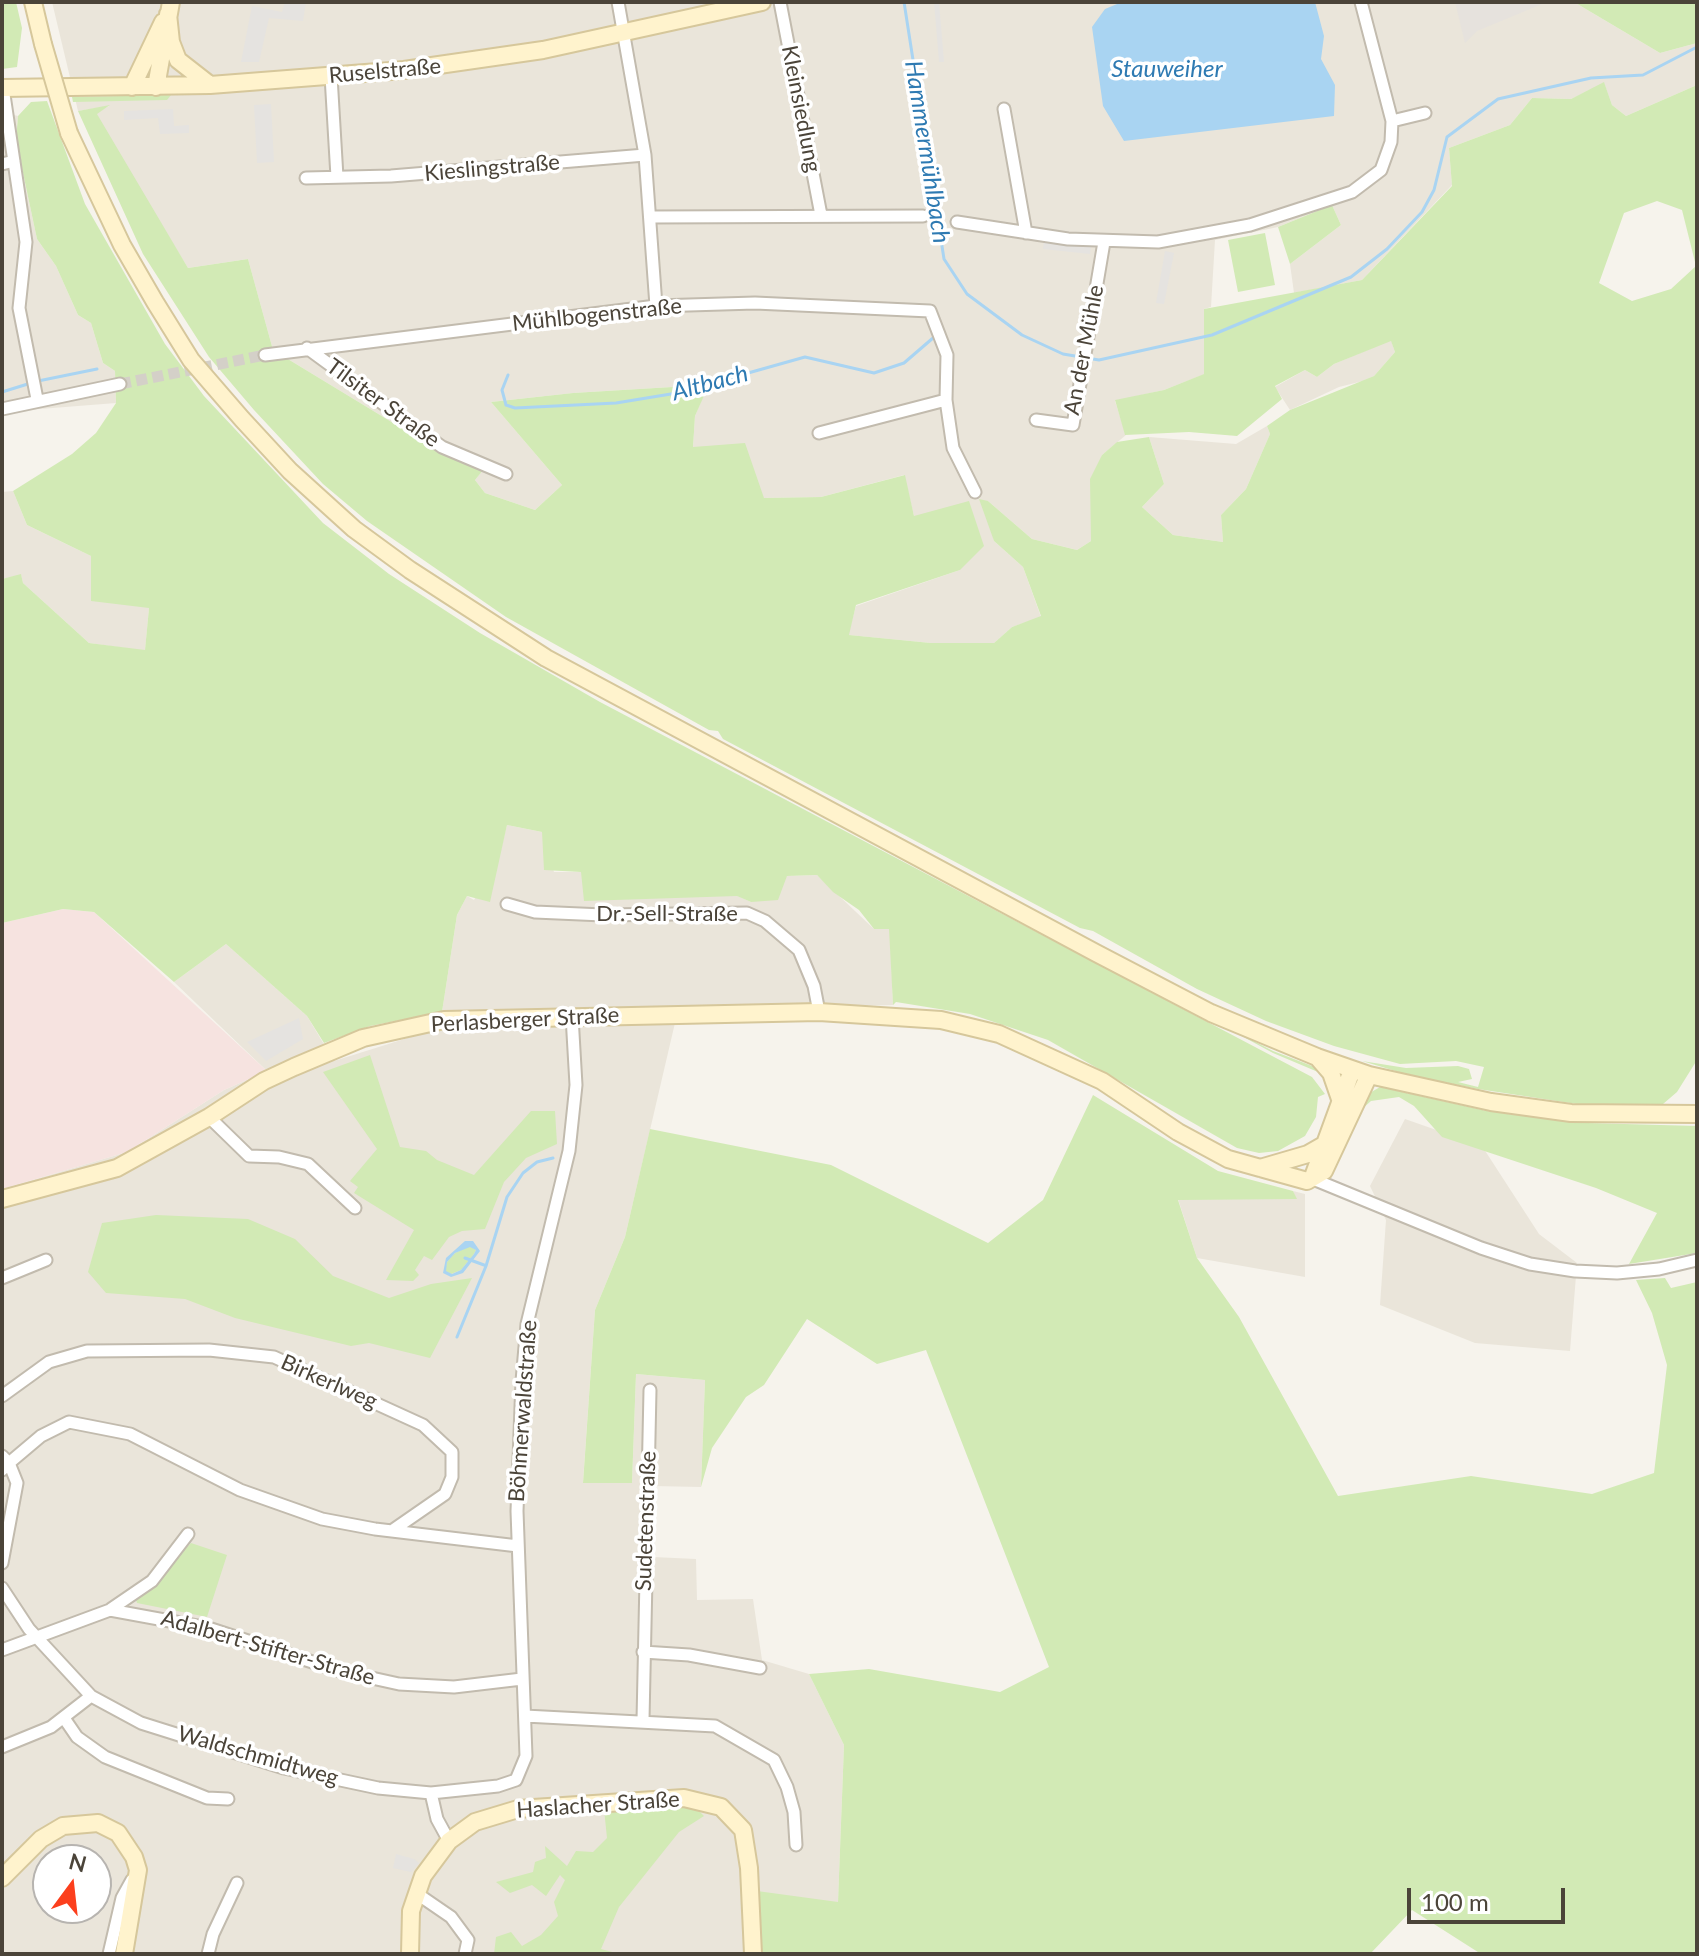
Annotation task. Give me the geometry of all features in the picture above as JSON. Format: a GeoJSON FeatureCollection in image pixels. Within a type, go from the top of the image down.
{"type":"FeatureCollection","features":[{"type":"Feature","properties":{"kind":"main road"},"geometry":{"type":"LineString","coordinates":[[33,2],[69,133],[122,245],[191,360],[290,471],[388,554],[546,658],[1211,1013],[1352,1070],[1491,1102],[1571,1113],[1697,1114]]}},
{"type":"Feature","properties":{"kind":"main road","name":"Ruselstraße"},"geometry":{"type":"LineString","coordinates":[[2,88],[210,85],[476,61],[762,2]]}},
{"type":"Feature","properties":{"kind":"main road"},"geometry":{"type":"LineString","coordinates":[[170,8],[171,42],[178,60],[210,85]]}},
{"type":"Feature","properties":{"kind":"main road"},"geometry":{"type":"LineString","coordinates":[[156,87],[170,8]]}},
{"type":"Feature","properties":{"kind":"main road"},"geometry":{"type":"LineString","coordinates":[[132,87],[170,8]]}},
{"type":"Feature","properties":{"kind":"main road","name":"Perlasberger Straße"},"geometry":{"type":"LineString","coordinates":[[2,1199],[117,1168],[209,1117],[264,1081],[363,1038],[444,1020],[819,1012],[941,1020],[999,1034],[1102,1081],[1178,1132],[1228,1159],[1300,1181],[1313,1179]]}},
{"type":"Feature","properties":{"kind":"main road"},"geometry":{"type":"LineString","coordinates":[[1317,1057],[1331,1073],[1341,1102]]}},
{"type":"Feature","properties":{"kind":"main road"},"geometry":{"type":"LineString","coordinates":[[1313,1179],[1322,1146],[1352,1070]]}},
{"type":"Feature","properties":{"kind":"main road"},"geometry":{"type":"LineString","coordinates":[[1313,1179],[1324,1171],[1369,1075]]}},
{"type":"Feature","properties":{"kind":"main road"},"geometry":{"type":"LineString","coordinates":[[1258,1168],[1308,1154],[1322,1146]]}},
{"type":"Feature","properties":{"kind":"main road","name":"Haslacher Straße"},"geometry":{"type":"LineString","coordinates":[[410,1954],[416,1893],[432,1862],[449,1841],[475,1822],[518,1809],[684,1798],[711,1803],[730,1814],[743,1830],[749,1868],[753,1954]]}},
{"type":"Feature","properties":{"kind":"main road"},"geometry":{"type":"LineString","coordinates":[[2,1878],[52,1832],[85,1822],[118,1833],[138,1868],[124,1954]]}},
{"type":"Feature","properties":{"kind":"street"},"geometry":{"type":"LineString","coordinates":[[618,2],[645,155],[656,306]]}},
{"type":"Feature","properties":{"kind":"street","name":"Kleinsiedlung"},"geometry":{"type":"LineString","coordinates":[[780,2],[821,215]]}},
{"type":"Feature","properties":{"kind":"street"},"geometry":{"type":"LineString","coordinates":[[957,222],[1104,242],[1186,239],[1250,225],[1352,192],[1381,170],[1391,142],[1392,121],[1361,2]]}},
{"type":"Feature","properties":{"kind":"street"},"geometry":{"type":"LineString","coordinates":[[331,76],[337,177]]}},
{"type":"Feature","properties":{"kind":"street"},"geometry":{"type":"LineString","coordinates":[[2,88],[8,163],[26,242],[19,308],[37,399]]}},
{"type":"Feature","properties":{"kind":"street"},"geometry":{"type":"LineString","coordinates":[[1004,109],[1026,233]]}},
{"type":"Feature","properties":{"kind":"street"},"geometry":{"type":"LineString","coordinates":[[1392,121],[1425,113]]}},
{"type":"Feature","properties":{"kind":"street","name":"Kieslingstraße"},"geometry":{"type":"LineString","coordinates":[[306,178],[403,176],[645,155]]}},
{"type":"Feature","properties":{"kind":"street"},"geometry":{"type":"LineString","coordinates":[[651,217],[923,216]]}},
{"type":"Feature","properties":{"kind":"street","name":"An der Mühle"},"geometry":{"type":"LineString","coordinates":[[1036,420],[1073,425],[1104,242]]}},
{"type":"Feature","properties":{"kind":"street","name":"Mühlbogenstraße"},"geometry":{"type":"LineString","coordinates":[[265,355],[656,306],[755,303],[930,311],[947,355],[946,400]]}},
{"type":"Feature","properties":{"kind":"street","name":"Tilsiter Straße"},"geometry":{"type":"LineString","coordinates":[[307,348],[442,447],[506,474]]}},
{"type":"Feature","properties":{"kind":"street"},"geometry":{"type":"LineString","coordinates":[[2,409],[37,399],[120,384]]}},
{"type":"Feature","properties":{"kind":"street"},"geometry":{"type":"LineString","coordinates":[[819,433],[946,400],[953,448],[975,492]]}},
{"type":"Feature","properties":{"kind":"street","name":"Dr.-Sell-Straße"},"geometry":{"type":"LineString","coordinates":[[507,904],[535,912],[603,915],[747,913],[765,921],[799,950],[814,986],[819,1012]]}},
{"type":"Feature","properties":{"kind":"street","name":"Böhmerwaldstraße"},"geometry":{"type":"LineString","coordinates":[[525,1716],[518,1546],[518,1434],[527,1324],[545,1235],[569,1151],[576,1085],[572,1016]]}},
{"type":"Feature","properties":{"kind":"street"},"geometry":{"type":"LineString","coordinates":[[209,1117],[249,1156],[279,1157],[308,1164],[355,1208]]}},
{"type":"Feature","properties":{"kind":"street"},"geometry":{"type":"LineString","coordinates":[[1313,1179],[1481,1248],[1530,1264],[1617,1273],[1697,1260]]}},
{"type":"Feature","properties":{"kind":"street"},"geometry":{"type":"LineString","coordinates":[[2,1278],[46,1260]]}},
{"type":"Feature","properties":{"kind":"street","name":"Birkerlweg"},"geometry":{"type":"LineString","coordinates":[[2,1396],[49,1362],[87,1351],[209,1350],[274,1357],[423,1425],[452,1452],[452,1477],[445,1494],[393,1530]]}},
{"type":"Feature","properties":{"kind":"street","name":"Sudetenstraße"},"geometry":{"type":"LineString","coordinates":[[643,1720],[650,1390]]}},
{"type":"Feature","properties":{"kind":"street"},"geometry":{"type":"LineString","coordinates":[[2,1563],[17,1493],[17,1478],[4,1463],[41,1436],[69,1422],[130,1434],[229,1485],[284,1508],[362,1527],[518,1546]]}},
{"type":"Feature","properties":{"kind":"street","name":"Adalbert-Stifter-Straße"},"geometry":{"type":"LineString","coordinates":[[2,1650],[110,1610],[152,1581],[188,1534]]}},
{"type":"Feature","properties":{"kind":"street","name":"Waldschmidtweg"},"geometry":{"type":"LineString","coordinates":[[2,1588],[37,1636],[91,1696],[141,1723],[284,1768],[378,1788],[431,1793],[498,1786],[516,1780],[525,1765],[525,1716]]}},
{"type":"Feature","properties":{"kind":"street","name":"Adalbert-Stifter-Straße"},"geometry":{"type":"LineString","coordinates":[[110,1610],[208,1628],[340,1671],[399,1684],[454,1687],[522,1679]]}},
{"type":"Feature","properties":{"kind":"street"},"geometry":{"type":"LineString","coordinates":[[643,1652],[689,1655],[760,1668]]}},
{"type":"Feature","properties":{"kind":"street"},"geometry":{"type":"LineString","coordinates":[[2,1747],[64,1718],[91,1696]]}},
{"type":"Feature","properties":{"kind":"street"},"geometry":{"type":"LineString","coordinates":[[525,1716],[715,1726],[774,1760],[787,1787],[796,1845]]}},
{"type":"Feature","properties":{"kind":"street"},"geometry":{"type":"LineString","coordinates":[[64,1718],[77,1737],[105,1757],[207,1798],[228,1799]]}},
{"type":"Feature","properties":{"kind":"street"},"geometry":{"type":"LineString","coordinates":[[431,1793],[437,1819],[449,1841]]}},
{"type":"Feature","properties":{"kind":"street"},"geometry":{"type":"LineString","coordinates":[[109,1954],[122,1898],[138,1868]]}},
{"type":"Feature","properties":{"kind":"street"},"geometry":{"type":"LineString","coordinates":[[208,1954],[213,1934],[237,1883]]}},
{"type":"Feature","properties":{"kind":"street"},"geometry":{"type":"LineString","coordinates":[[416,1893],[451,1917],[468,1940],[465,1954]]}},
{"type":"Feature","properties":{"kind":"shaded area"},"geometry":{"type":"Polygon","coordinates":[[[52,2],[1574,2],[1660,53],[1697,43],[1697,85],[1626,116],[1612,105],[1604,83],[1571,99],[1532,98],[1510,125],[1449,148],[1452,185],[1362,280],[1294,293],[1290,264],[1341,225],[1332,205],[1278,227],[1215,240],[1211,307],[1204,309],[1205,374],[1164,390],[1115,401],[1126,435],[1102,455],[1091,516],[1091,541],[1077,550],[1032,539],[988,501],[994,541],[1023,567],[1041,617],[1012,627],[994,643],[931,643],[848,635],[856,606],[960,570],[914,516],[904,475],[821,497],[764,498],[693,447],[695,416],[706,389],[689,386],[573,393],[491,402],[562,485],[535,510],[485,493],[475,480],[483,470],[441,452],[273,350],[248,259],[188,268],[110,142],[96,113],[109,106],[78,111],[52,2]]]}},
{"type":"Feature","properties":{"kind":"shaded area"},"geometry":{"type":"Polygon","coordinates":[[[285,2],[306,2],[303,21],[269,18],[259,62],[241,62],[252,6],[282,12],[285,2]]]}},
{"type":"Feature","properties":{"kind":"shaded area"},"geometry":{"type":"Polygon","coordinates":[[[934,2],[939,2],[944,62],[939,62],[934,2]]]}},
{"type":"Feature","properties":{"kind":"shaded area"},"geometry":{"type":"Polygon","coordinates":[[[1455,2],[1547,2],[1477,31],[1465,43],[1455,2]]]}},
{"type":"Feature","properties":{"kind":"shaded area"},"geometry":{"type":"Polygon","coordinates":[[[271,104],[274,162],[257,163],[254,105],[271,104]]]}},
{"type":"Feature","properties":{"kind":"shaded area"},"geometry":{"type":"Polygon","coordinates":[[[173,109],[174,126],[189,125],[189,133],[160,134],[158,118],[124,120],[124,111],[173,109]]]}},
{"type":"Feature","properties":{"kind":"shaded area"},"geometry":{"type":"Polygon","coordinates":[[[2,112],[18,116],[16,140],[37,239],[56,266],[78,315],[91,323],[103,363],[115,371],[116,403],[2,412],[2,112]]]}},
{"type":"Feature","properties":{"kind":"shaded area"},"geometry":{"type":"Polygon","coordinates":[[[1044,241],[1091,245],[1090,254],[1043,249],[1044,241]]]}},
{"type":"Feature","properties":{"kind":"shaded area"},"geometry":{"type":"Polygon","coordinates":[[[1165,251],[1174,253],[1164,304],[1156,303],[1165,251]]]}},
{"type":"Feature","properties":{"kind":"shaded area"},"geometry":{"type":"Polygon","coordinates":[[[1391,340],[1395,352],[1374,376],[1363,381],[1339,387],[1290,410],[1275,387],[1305,370],[1317,377],[1334,364],[1391,340]]]}},
{"type":"Feature","properties":{"kind":"shaded area"},"geometry":{"type":"Polygon","coordinates":[[[1267,426],[1270,434],[1246,489],[1221,515],[1223,542],[1173,535],[1142,507],[1164,484],[1149,437],[1236,444],[1267,426]]]}},
{"type":"Feature","properties":{"kind":"shaded area"},"geometry":{"type":"Polygon","coordinates":[[[13,491],[27,525],[91,556],[149,608],[145,651],[89,643],[23,583],[21,575],[2,579],[2,492],[13,491]]]}},
{"type":"Feature","properties":{"kind":"shaded area"},"geometry":{"type":"Polygon","coordinates":[[[507,825],[542,832],[554,872],[581,872],[738,896],[751,902],[787,876],[817,875],[874,929],[890,929],[893,1005],[678,1010],[625,1237],[595,1310],[583,1482],[632,1483],[636,1374],[705,1380],[701,1487],[653,1486],[653,1557],[696,1559],[697,1600],[753,1599],[762,1660],[809,1674],[844,1745],[838,1902],[754,1954],[2,1954],[2,1189],[127,1152],[224,1090],[267,1071],[174,982],[226,944],[307,1016],[334,1061],[446,1026],[442,1012],[457,915],[467,896],[474,900],[499,857],[507,825]]]}},
{"type":"Feature","properties":{"kind":"shaded area"},"geometry":{"type":"Polygon","coordinates":[[[63,909],[94,912],[267,1071],[224,1090],[127,1152],[2,1189],[2,923],[63,909]]]}},
{"type":"Feature","properties":{"kind":"shaded area"},"geometry":{"type":"Polygon","coordinates":[[[299,1018],[303,1039],[266,1061],[247,1042],[299,1018]]]}},
{"type":"Feature","properties":{"kind":"shaded area"},"geometry":{"type":"Polygon","coordinates":[[[1405,1119],[1482,1146],[1539,1234],[1577,1263],[1570,1351],[1475,1343],[1380,1305],[1386,1220],[1370,1186],[1405,1119]]]}},
{"type":"Feature","properties":{"kind":"shaded area"},"geometry":{"type":"Polygon","coordinates":[[[1293,1191],[1305,1194],[1305,1277],[1197,1258],[1178,1199],[1296,1199],[1293,1191]]]}},
{"type":"Feature","properties":{"kind":"shaded area"},"geometry":{"type":"Polygon","coordinates":[[[396,1854],[419,1863],[411,1872],[393,1868],[396,1854]]]}},
{"type":"Feature","properties":{"kind":"green space"},"geometry":{"type":"Polygon","coordinates":[[[2,2],[16,2],[22,28],[17,67],[2,69],[2,2]]]}},
{"type":"Feature","properties":{"kind":"green space"},"geometry":{"type":"Polygon","coordinates":[[[1574,2],[1697,2],[1697,43],[1660,53],[1574,2]]]}},
{"type":"Feature","properties":{"kind":"green space"},"geometry":{"type":"Polygon","coordinates":[[[1604,82],[1612,105],[1626,116],[1697,85],[1697,1060],[1677,1092],[1656,1110],[1590,1106],[1478,1089],[1409,1075],[1362,1061],[1406,1068],[1458,1066],[1469,1069],[1472,1079],[1458,1082],[1478,1087],[1484,1067],[1456,1061],[1400,1064],[1334,1046],[1266,1021],[1197,989],[1093,931],[1080,928],[723,739],[718,731],[709,730],[506,617],[367,521],[323,484],[209,357],[143,254],[78,111],[110,105],[97,114],[188,268],[248,259],[273,350],[441,452],[484,469],[475,480],[485,493],[535,510],[562,485],[491,402],[689,386],[707,389],[695,416],[693,447],[745,443],[764,498],[821,497],[905,475],[914,516],[969,501],[984,546],[960,570],[856,605],[849,635],[931,643],[994,643],[1012,627],[1041,616],[1023,567],[994,541],[979,499],[988,501],[1032,539],[1077,550],[1091,541],[1090,479],[1102,455],[1117,442],[1149,437],[1164,484],[1142,507],[1173,535],[1223,542],[1221,515],[1246,489],[1270,434],[1267,426],[1290,410],[1374,376],[1395,352],[1391,341],[1334,364],[1317,377],[1305,370],[1275,386],[1282,399],[1237,436],[1189,432],[1125,435],[1115,400],[1164,390],[1204,374],[1204,309],[1362,280],[1452,186],[1449,148],[1510,125],[1532,98],[1571,99],[1604,82]],[[1657,201],[1624,213],[1599,283],[1632,301],[1671,289],[1696,266],[1682,210],[1657,201]]]}},
{"type":"Feature","properties":{"kind":"green space"},"geometry":{"type":"Polygon","coordinates":[[[171,95],[167,100],[73,102],[72,97],[171,95]]]}},
{"type":"Feature","properties":{"kind":"green space"},"geometry":{"type":"Polygon","coordinates":[[[47,101],[85,204],[165,344],[204,396],[323,523],[389,574],[480,633],[600,702],[1312,1077],[1325,1094],[1318,1097],[1316,1117],[1305,1136],[1278,1151],[1259,1153],[1237,1148],[1048,1040],[970,1014],[896,1002],[893,1005],[889,929],[874,929],[859,910],[833,892],[817,875],[787,876],[778,900],[751,902],[737,896],[584,901],[581,872],[544,870],[542,832],[507,825],[490,902],[467,896],[457,915],[442,1012],[370,1026],[324,1043],[307,1016],[226,944],[174,982],[94,912],[63,909],[2,923],[2,579],[21,574],[23,583],[89,643],[145,650],[149,608],[91,601],[91,556],[27,525],[13,491],[72,454],[96,433],[116,403],[115,371],[103,363],[91,323],[78,315],[56,266],[37,239],[16,140],[18,116],[31,102],[47,101]]]}},
{"type":"Feature","properties":{"kind":"green space"},"geometry":{"type":"Polygon","coordinates":[[[1332,205],[1341,225],[1290,264],[1278,227],[1332,205]]]}},
{"type":"Feature","properties":{"kind":"green space"},"geometry":{"type":"Polygon","coordinates":[[[1265,233],[1275,285],[1238,292],[1228,240],[1265,233]]]}},
{"type":"Feature","properties":{"kind":"green space"},"geometry":{"type":"Polygon","coordinates":[[[1203,1015],[1273,1051],[1320,1069],[1333,1089],[1318,1072],[1273,1053],[1203,1015]]]}},
{"type":"Feature","properties":{"kind":"green space"},"geometry":{"type":"Polygon","coordinates":[[[370,1055],[400,1147],[426,1151],[437,1160],[474,1175],[531,1111],[555,1111],[557,1144],[526,1158],[504,1182],[485,1229],[462,1231],[449,1237],[432,1260],[424,1256],[415,1270],[419,1275],[413,1281],[386,1280],[414,1230],[354,1193],[358,1187],[350,1181],[377,1149],[323,1072],[370,1055]]]}},
{"type":"Feature","properties":{"kind":"green space"},"geometry":{"type":"Polygon","coordinates":[[[1380,1087],[1487,1111],[1588,1123],[1697,1126],[1697,1253],[1629,1264],[1657,1213],[1596,1188],[1442,1137],[1414,1106],[1399,1097],[1371,1101],[1362,1109],[1368,1094],[1380,1087]]]}},
{"type":"Feature","properties":{"kind":"green space"},"geometry":{"type":"Polygon","coordinates":[[[1093,1095],[1218,1171],[1293,1191],[1297,1199],[1178,1200],[1197,1258],[1239,1317],[1338,1496],[1471,1476],[1592,1494],[1654,1473],[1667,1365],[1652,1313],[1636,1280],[1665,1278],[1671,1288],[1697,1282],[1697,1954],[1481,1954],[1412,1910],[1370,1954],[753,1954],[757,1891],[838,1902],[844,1745],[809,1674],[869,1669],[1000,1692],[1049,1667],[926,1350],[877,1364],[807,1319],[764,1385],[746,1397],[712,1448],[701,1487],[705,1380],[636,1374],[632,1483],[583,1483],[595,1310],[625,1237],[650,1129],[831,1165],[988,1243],[1043,1200],[1093,1095]]]}},
{"type":"Feature","properties":{"kind":"green space"},"geometry":{"type":"Polygon","coordinates":[[[156,1215],[248,1219],[295,1239],[333,1276],[389,1298],[431,1284],[472,1278],[430,1358],[369,1343],[351,1346],[235,1318],[185,1299],[106,1293],[88,1272],[102,1223],[156,1215]]]}},
{"type":"Feature","properties":{"kind":"green space"},"geometry":{"type":"Polygon","coordinates":[[[470,1246],[476,1250],[461,1270],[451,1274],[445,1271],[447,1262],[455,1253],[470,1246]]]}},
{"type":"Feature","properties":{"kind":"green space"},"geometry":{"type":"Polygon","coordinates":[[[191,1543],[227,1555],[207,1617],[137,1603],[136,1600],[191,1543]]]}},
{"type":"Feature","properties":{"kind":"green space"},"geometry":{"type":"Polygon","coordinates":[[[692,1804],[704,1816],[679,1832],[619,1907],[601,1949],[620,1954],[494,1954],[496,1937],[511,1932],[522,1946],[541,1935],[558,1916],[554,1902],[565,1880],[560,1875],[546,1896],[532,1885],[510,1893],[496,1882],[533,1872],[535,1862],[546,1858],[545,1846],[567,1866],[576,1851],[593,1852],[607,1838],[604,1809],[692,1804]]]}},
{"type":"Feature","properties":{"kind":"water","name":"Stauweiher"},"geometry":{"type":"Polygon","coordinates":[[[1122,2],[1315,2],[1324,36],[1321,59],[1335,85],[1334,116],[1124,141],[1103,106],[1092,27],[1105,9],[1122,2]]]}},
{"type":"Feature","properties":{"kind":"water"},"geometry":{"type":"Polygon","coordinates":[[[465,1241],[473,1241],[480,1251],[463,1273],[451,1277],[443,1273],[446,1258],[465,1241]],[[470,1247],[455,1253],[447,1262],[446,1271],[452,1274],[461,1270],[476,1250],[470,1247]]]}},
{"type":"Feature","properties":{"kind":"waterway","name":"Hammermühlbach"},"geometry":{"type":"LineString","coordinates":[[904,2],[944,259],[967,294],[1022,335],[1063,354],[1099,360],[1212,335],[1351,277],[1387,249],[1422,212],[1434,190],[1447,137],[1498,99],[1591,78],[1643,75],[1697,47]]}},
{"type":"Feature","properties":{"kind":"waterway","name":"Altbach"},"geometry":{"type":"LineString","coordinates":[[508,375],[502,390],[506,405],[515,408],[616,403],[677,393],[805,357],[874,373],[904,363],[933,338]]}},
{"type":"Feature","properties":{"kind":"waterway","name":"Altbach"},"geometry":{"type":"LineString","coordinates":[[38,381],[97,369]]}},
{"type":"Feature","properties":{"kind":"waterway","name":"Altbach"},"geometry":{"type":"LineString","coordinates":[[2,392],[31,383]]}},
{"type":"Feature","properties":{"kind":"waterway"},"geometry":{"type":"LineString","coordinates":[[457,1337],[486,1266],[507,1197],[523,1173],[537,1162],[553,1158]]}},
{"type":"Feature","properties":{"kind":"waterway"},"geometry":{"type":"LineString","coordinates":[[465,1258],[484,1265]]}},
{"type":"Feature","properties":{"kind":"tunnel"},"geometry":{"type":"LineString","coordinates":[[120,384],[265,355]]}}]}
